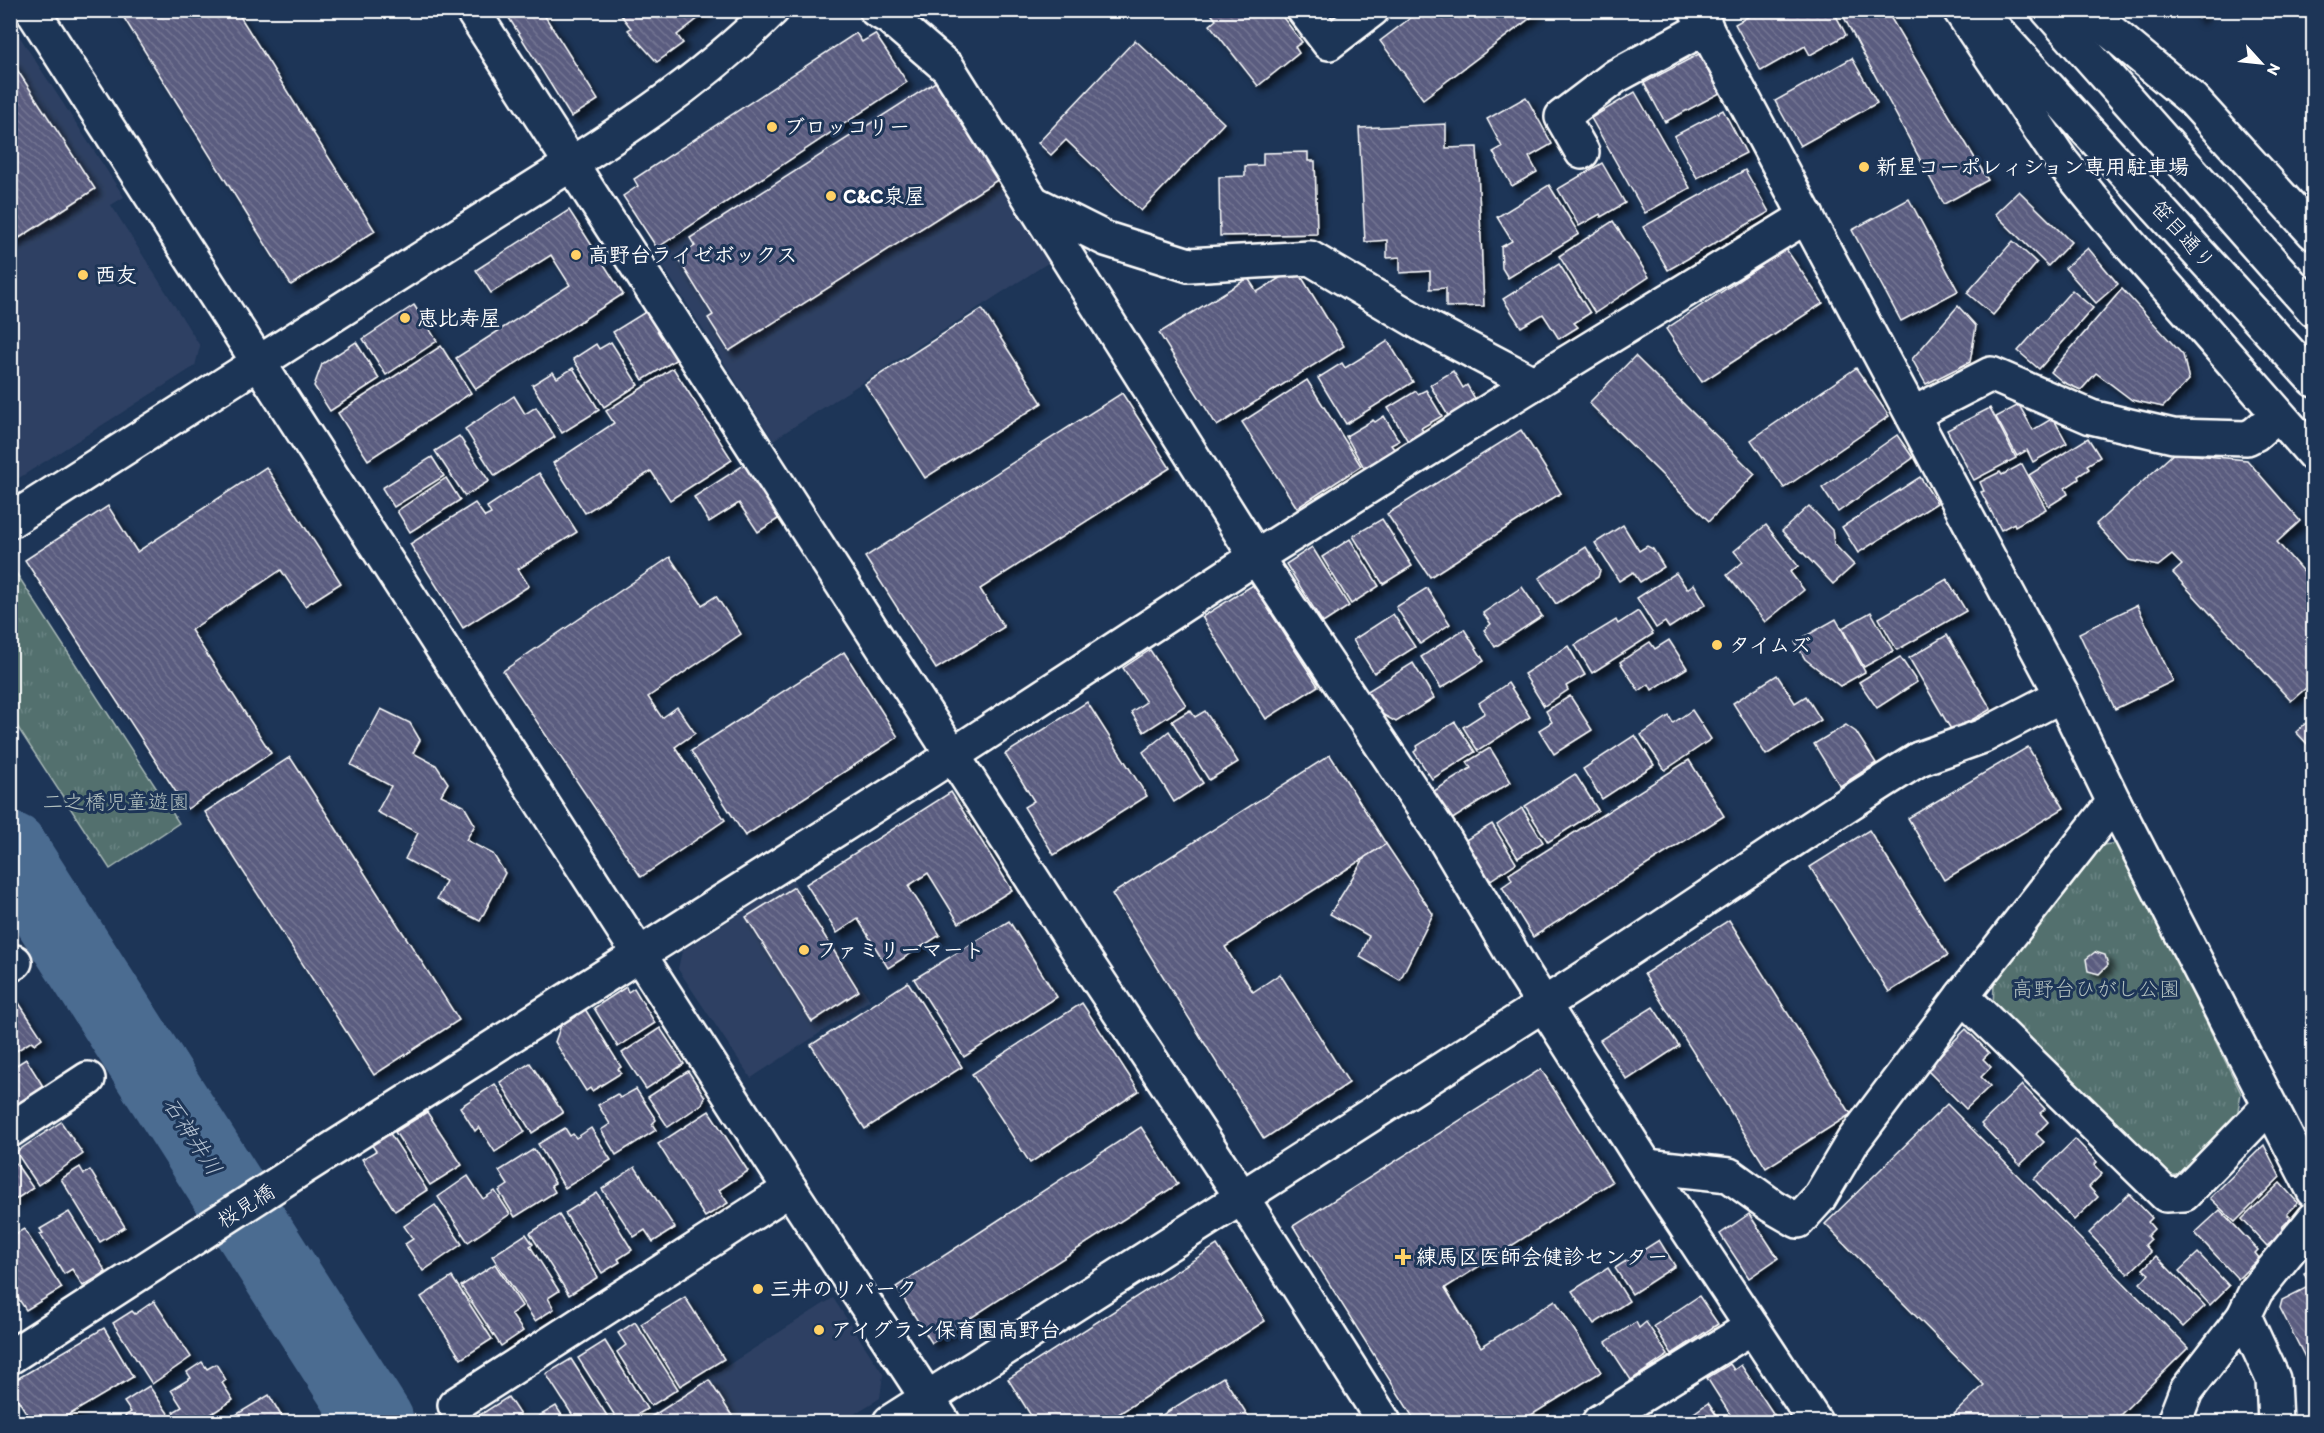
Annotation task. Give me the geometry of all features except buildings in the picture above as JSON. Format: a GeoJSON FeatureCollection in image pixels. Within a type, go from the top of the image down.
{"type":"FeatureCollection","features":[{"type":"Feature","properties":{"kind":"street"},"geometry":{"type":"LineString","coordinates":[[32,10],[790,1189],[935,1410]]}},
{"type":"Feature","properties":{"kind":"street"},"geometry":{"type":"LineString","coordinates":[[472,10],[1241,1196],[1384,1422]]}},
{"type":"Feature","properties":{"kind":"street"},"geometry":{"type":"LineString","coordinates":[[10,521],[646,116],[702,73],[772,10]]}},
{"type":"Feature","properties":{"kind":"street"},"geometry":{"type":"LineString","coordinates":[[876,10],[890,18],[948,68],[1257,557],[1444,840],[1543,1005],[1646,1166],[1815,1422]]}},
{"type":"Feature","properties":{"kind":"street"},"geometry":{"type":"LineString","coordinates":[[1304,10],[1329,43],[1372,10]]}},
{"type":"Feature","properties":{"kind":"street"},"geometry":{"type":"LineString","coordinates":[[1960,10],[2062,162],[2125,239],[2313,455]]}},
{"type":"Feature","properties":{"kind":"street","name":"笹目通り"},"geometry":{"type":"LineString","coordinates":[[1979,10],[2313,380]]}},
{"type":"Feature","properties":{"kind":"street"},"geometry":{"type":"LineString","coordinates":[[2048,10],[2313,310]]}},
{"type":"Feature","properties":{"kind":"street"},"geometry":{"type":"LineString","coordinates":[[2085,10],[2193,100],[2313,232]]}},
{"type":"Feature","properties":{"kind":"street"},"geometry":{"type":"LineString","coordinates":[[1582,152],[1562,117],[1616,76],[1701,19],[2062,695],[2114,802],[2313,1191]]}},
{"type":"Feature","properties":{"kind":"street"},"geometry":{"type":"LineString","coordinates":[[1032,202],[1106,239],[1189,265],[1310,258],[1425,326],[1533,383]]}},
{"type":"Feature","properties":{"kind":"street","name":"桜見橋"},"geometry":{"type":"LineString","coordinates":[[10,1358],[1257,557],[1533,383],[1807,216]]}},
{"type":"Feature","properties":{"kind":"street"},"geometry":{"type":"LineString","coordinates":[[1912,414],[1991,374],[2091,417],[2173,436],[2247,438],[2277,415]]}},
{"type":"Feature","properties":{"kind":"street"},"geometry":{"type":"LineString","coordinates":[[890,1422],[935,1410],[1241,1196],[1543,1005],[1919,759],[1983,736],[2062,695]]}},
{"type":"Feature","properties":{"kind":"street"},"geometry":{"type":"LineString","coordinates":[[1646,1166],[1730,1175],[1772,1206],[1798,1221],[1818,1198],[1853,1141],[1962,996],[2114,802]]}},
{"type":"Feature","properties":{"kind":"street"},"geometry":{"type":"LineString","coordinates":[[1962,996],[2166,1195],[2184,1194],[2269,1106]]}},
{"type":"Feature","properties":{"kind":"street"},"geometry":{"type":"LineString","coordinates":[[10,1130],[88,1079]]}},
{"type":"Feature","properties":{"kind":"street"},"geometry":{"type":"LineString","coordinates":[[455,1405],[790,1189]]}},
{"type":"Feature","properties":{"kind":"street"},"geometry":{"type":"LineString","coordinates":[[2174,1422],[2186,1391],[2244,1316],[2256,1291],[2313,1219]]}},
{"type":"Feature","properties":{"kind":"street"},"geometry":{"type":"LineString","coordinates":[[2244,1316],[2273,1379],[2275,1422]]}},
{"type":"Feature","properties":{"kind":"street"},"geometry":{"type":"LineString","coordinates":[[1599,1422],[1752,1326]]}},
{"type":"Feature","properties":{"kind":"shaded area","name":"西友"},"geometry":{"type":"Polygon","coordinates":[[[10,22],[124,197],[111,205],[200,346],[195,366],[11,483],[10,22]]]}},
{"type":"Feature","properties":{"kind":"shaded area"},"geometry":{"type":"Polygon","coordinates":[[[941,75],[1057,257],[773,440],[656,255],[941,75]]]}},
{"type":"Feature","properties":{"kind":"shaded area"},"geometry":{"type":"Polygon","coordinates":[[[793,880],[870,1000],[751,1078],[678,969],[682,951],[793,880]]]}},
{"type":"Feature","properties":{"kind":"shaded area","name":"アイグラン保育園高野台"},"geometry":{"type":"Polygon","coordinates":[[[833,1298],[883,1374],[880,1398],[841,1422],[639,1422],[833,1298]]]}},
{"type":"Feature","properties":{"kind":"green space","name":"二之橋児童遊園"},"geometry":{"type":"Polygon","coordinates":[[[11,565],[179,823],[110,869],[11,717],[11,565]]]}},
{"type":"Feature","properties":{"kind":"green space","name":"高野台ひがし公園"},"geometry":{"type":"Polygon","coordinates":[[[2118,843],[2241,1093],[2236,1122],[2180,1175],[2160,1175],[1993,1007],[1994,984],[2096,846],[2118,843]]]}},
{"type":"Feature","properties":{"kind":"waterway","name":"石神井川"},"geometry":{"type":"LineString","coordinates":[[10,850],[376,1422]]}},
{"type":"Feature","properties":{"kind":"place","name":"ブロッコリー"},"geometry":{"type":"Point","coordinates":[772,127]}},
{"type":"Feature","properties":{"kind":"place","name":"新星コーポレィション専用駐車場"},"geometry":{"type":"Point","coordinates":[1864,167]}},
{"type":"Feature","properties":{"kind":"place","name":"C&C泉屋"},"geometry":{"type":"Point","coordinates":[831,196]}},
{"type":"Feature","properties":{"kind":"place","name":"高野台ライゼボックス"},"geometry":{"type":"Point","coordinates":[576,255]}},
{"type":"Feature","properties":{"kind":"place","name":"西友"},"geometry":{"type":"Point","coordinates":[83,275]}},
{"type":"Feature","properties":{"kind":"place","name":"恵比寿屋"},"geometry":{"type":"Point","coordinates":[405,318]}},
{"type":"Feature","properties":{"kind":"place","name":"タイムズ"},"geometry":{"type":"Point","coordinates":[1717,645]}},
{"type":"Feature","properties":{"kind":"place","name":"ファミリーマート"},"geometry":{"type":"Point","coordinates":[804,950]}},
{"type":"Feature","properties":{"kind":"place","name":"練馬区医師会健診センター"},"geometry":{"type":"Point","coordinates":[1403,1257]}},
{"type":"Feature","properties":{"kind":"place","name":"三井のリパーク"},"geometry":{"type":"Point","coordinates":[758,1289]}},
{"type":"Feature","properties":{"kind":"place","name":"アイグラン保育園高野台"},"geometry":{"type":"Point","coordinates":[819,1330]}}]}
